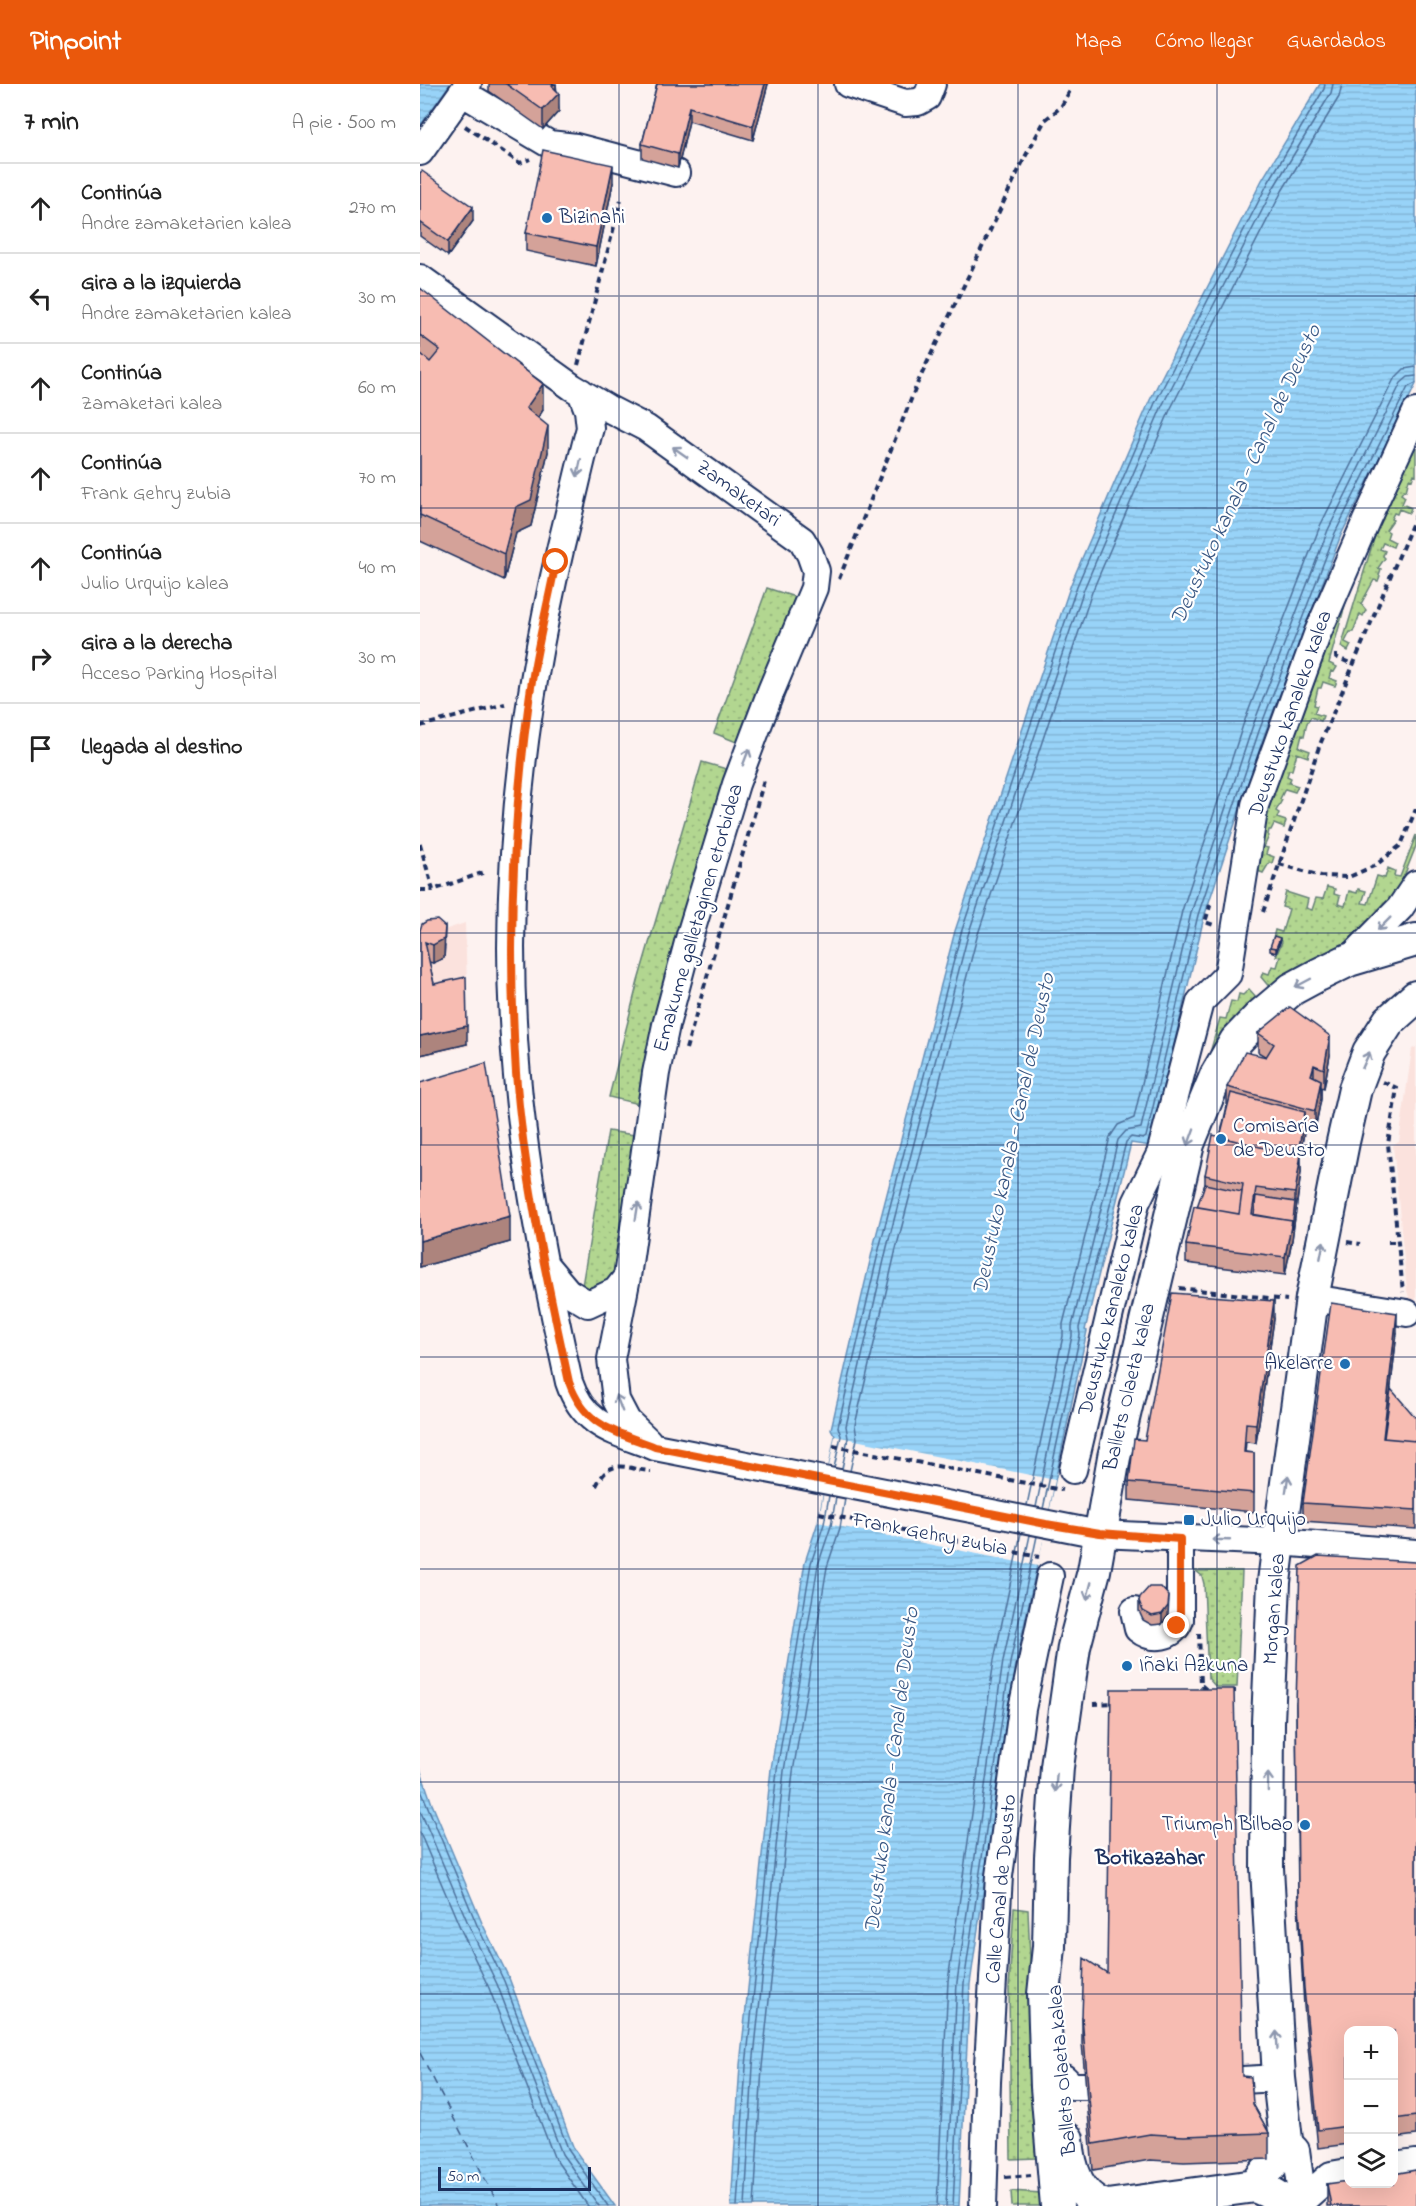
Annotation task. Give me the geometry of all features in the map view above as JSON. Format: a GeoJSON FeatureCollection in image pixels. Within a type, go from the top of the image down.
{"type":"FeatureCollection","features":[{"type":"Feature","properties":{"kind":"main road","name":"Ballets Olaeta kalea"},"geometry":{"type":"LineString","coordinates":[[1057,2206],[1047,2087],[1044,1994],[1049,1954],[1051,1857],[1057,1767],[1074,1647],[1094,1570],[1114,1457],[1188,1144],[1203,1103],[1236,1041],[1260,1016],[1292,989],[1349,960],[1416,940]]}},
{"type":"Feature","properties":{"kind":"main road","name":"Morgan kalea"},"geometry":{"type":"LineString","coordinates":[[1291,2145],[1279,2078],[1267,1827],[1268,1722],[1274,1582],[1303,1299],[1360,1072],[1369,1052],[1389,1021],[1416,997]]}},
{"type":"Feature","properties":{"kind":"main road","name":"Ballets Olaeta kalea"},"geometry":{"type":"LineString","coordinates":[[1049,1954],[1059,1993],[1074,2082],[1068,2155],[1076,2182],[1093,2202],[1106,2206]]}},
{"type":"Feature","properties":{"kind":"main road"},"geometry":{"type":"LineString","coordinates":[[1255,2186],[1276,2159],[1291,2145]]}},
{"type":"Feature","properties":{"kind":"main road"},"geometry":{"type":"LineString","coordinates":[[1106,2206],[1255,2186],[1298,2204]]}},
{"type":"Feature","properties":{"kind":"street"},"geometry":{"type":"LineString","coordinates":[[849,84],[905,103],[918,102],[927,96],[932,84]]}},
{"type":"Feature","properties":{"kind":"street"},"geometry":{"type":"LineString","coordinates":[[420,152],[465,88],[549,144],[576,147],[676,173]]}},
{"type":"Feature","properties":{"kind":"street","name":"Zamaketari"},"geometry":{"type":"LineString","coordinates":[[420,278],[576,389],[646,428],[802,540],[826,579]]}},
{"type":"Feature","properties":{"kind":"street"},"geometry":{"type":"LineString","coordinates":[[576,389],[588,410],[590,428]]}},
{"type":"Feature","properties":{"kind":"street","name":"Deustuko kanaleko kalea"},"geometry":{"type":"LineString","coordinates":[[1073,1470],[1136,1203],[1160,1154],[1200,1002],[1228,974],[1255,805],[1318,632],[1416,412]]}},
{"type":"Feature","properties":{"kind":"street","name":"Zamaketari"},"geometry":{"type":"LineString","coordinates":[[590,428],[609,424],[646,428]]}},
{"type":"Feature","properties":{"kind":"street","name":"Frank Gehry zubia"},"geometry":{"type":"LineString","coordinates":[[590,428],[556,562],[529,698],[515,840],[511,922],[516,1075],[529,1172],[543,1262],[569,1382],[574,1397],[587,1416],[602,1426],[658,1447],[1100,1533],[1180,1539],[1279,1542],[1416,1553]]}},
{"type":"Feature","properties":{"kind":"street","name":"Emakume galletaginen etorbidea"},"geometry":{"type":"LineString","coordinates":[[658,1447],[627,1421],[616,1400],[611,1359],[627,1277],[656,1073],[687,946],[736,784],[771,691],[814,588],[826,579]]}},
{"type":"Feature","properties":{"kind":"street"},"geometry":{"type":"LineString","coordinates":[[1349,960],[1400,908],[1416,884]]}},
{"type":"Feature","properties":{"kind":"street"},"geometry":{"type":"LineString","coordinates":[[543,1262],[568,1292],[588,1304],[616,1291],[627,1277]]}},
{"type":"Feature","properties":{"kind":"street"},"geometry":{"type":"LineString","coordinates":[[1303,1299],[1407,1313]]}},
{"type":"Feature","properties":{"kind":"street"},"geometry":{"type":"LineString","coordinates":[[1134,1611],[1138,1629],[1150,1636],[1160,1637],[1172,1632],[1177,1626],[1180,1620],[1180,1539]]}},
{"type":"Feature","properties":{"kind":"street","name":"Calle Canal de Deusto"},"geometry":{"type":"LineString","coordinates":[[983,2206],[999,1876],[1045,1566]]}},
{"type":"Feature","properties":{"kind":"street"},"geometry":{"type":"LineString","coordinates":[[1242,2080],[1279,2078]]}},
{"type":"Feature","properties":{"kind":"street"},"geometry":{"type":"LineString","coordinates":[[1291,2145],[1320,2169],[1340,2174]]}},
{"type":"Feature","properties":{"kind":"street","name":"Morgan kalea"},"geometry":{"type":"LineString","coordinates":[[1291,2145],[1298,2204]]}},
{"type":"Feature","properties":{"kind":"street"},"geometry":{"type":"LineString","coordinates":[[1398,2165],[1416,2163]]}},
{"type":"Feature","properties":{"kind":"street"},"geometry":{"type":"LineString","coordinates":[[1298,2204],[1340,2174]]}},
{"type":"Feature","properties":{"kind":"path"},"geometry":{"type":"LineString","coordinates":[[826,579],[1025,157],[1045,120],[1061,107],[1071,89]]}},
{"type":"Feature","properties":{"kind":"path"},"geometry":{"type":"LineString","coordinates":[[576,389],[621,200]]}},
{"type":"Feature","properties":{"kind":"path"},"geometry":{"type":"LineString","coordinates":[[1261,916],[1319,747],[1416,515]]}},
{"type":"Feature","properties":{"kind":"path"},"geometry":{"type":"LineString","coordinates":[[420,726],[505,704]]}},
{"type":"Feature","properties":{"kind":"path"},"geometry":{"type":"LineString","coordinates":[[686,1052],[768,767]]}},
{"type":"Feature","properties":{"kind":"path"},"geometry":{"type":"LineString","coordinates":[[1279,864],[1321,876],[1349,877],[1377,866],[1401,845],[1416,809]]}},
{"type":"Feature","properties":{"kind":"path"},"geometry":{"type":"LineString","coordinates":[[420,844],[433,890]]}},
{"type":"Feature","properties":{"kind":"path"},"geometry":{"type":"LineString","coordinates":[[420,890],[433,890],[485,872]]}},
{"type":"Feature","properties":{"kind":"path"},"geometry":{"type":"LineString","coordinates":[[1205,922],[1210,906],[1208,905]]}},
{"type":"Feature","properties":{"kind":"path"},"geometry":{"type":"LineString","coordinates":[[1380,1081],[1397,1088],[1388,1144],[1407,1313]]}},
{"type":"Feature","properties":{"kind":"path"},"geometry":{"type":"LineString","coordinates":[[1344,1241],[1360,1244]]}},
{"type":"Feature","properties":{"kind":"path"},"geometry":{"type":"LineString","coordinates":[[1389,1242],[1398,1242]]}},
{"type":"Feature","properties":{"kind":"path"},"geometry":{"type":"LineString","coordinates":[[1178,1288],[1303,1299]]}},
{"type":"Feature","properties":{"kind":"path"},"geometry":{"type":"LineString","coordinates":[[833,1446],[1053,1490]]}},
{"type":"Feature","properties":{"kind":"path"},"geometry":{"type":"LineString","coordinates":[[596,1486],[605,1473],[622,1465],[652,1471],[656,1468],[658,1447]]}},
{"type":"Feature","properties":{"kind":"path","name":"Frank Gehry zubia"},"geometry":{"type":"LineString","coordinates":[[819,1513],[1045,1566]]}},
{"type":"Feature","properties":{"kind":"path"},"geometry":{"type":"LineString","coordinates":[[1199,1624],[1201,1685],[1210,1691]]}},
{"type":"Feature","properties":{"kind":"path"},"geometry":{"type":"LineString","coordinates":[[1227,1691],[1240,1691]]}},
{"type":"Feature","properties":{"kind":"path"},"geometry":{"type":"LineString","coordinates":[[1093,1704],[1117,1703]]}},
{"type":"Feature","properties":{"kind":"path"},"geometry":{"type":"LineString","coordinates":[[984,2176],[1006,2177],[1034,2174]]}},
{"type":"Feature","properties":{"kind":"shaded area"},"geometry":{"type":"Polygon","coordinates":[[[465,923],[469,1046],[420,1057],[420,938],[465,923]]]}},
{"type":"Feature","properties":{"kind":"shaded area"},"geometry":{"type":"Polygon","coordinates":[[[1416,1047],[1416,1319],[1407,1291],[1393,1145],[1399,1142],[1412,1049],[1416,1047]]]}},
{"type":"Feature","properties":{"kind":"green space"},"geometry":{"type":"Polygon","coordinates":[[[1416,440],[1416,475],[1414,474],[1412,480],[1409,479],[1406,491],[1404,490],[1401,494],[1405,497],[1402,504],[1411,508],[1409,513],[1399,509],[1397,514],[1394,513],[1391,519],[1393,520],[1386,530],[1389,532],[1387,538],[1395,542],[1393,547],[1383,543],[1380,549],[1385,551],[1383,556],[1385,558],[1378,568],[1381,569],[1380,576],[1378,581],[1374,580],[1361,604],[1366,610],[1363,616],[1360,614],[1353,632],[1350,632],[1345,642],[1351,645],[1348,651],[1341,647],[1384,506],[1416,440]]]}},
{"type":"Feature","properties":{"kind":"green space"},"geometry":{"type":"Polygon","coordinates":[[[1357,562],[1329,663],[1337,667],[1334,672],[1331,671],[1329,678],[1337,681],[1335,686],[1323,682],[1321,688],[1318,688],[1314,705],[1317,706],[1314,713],[1323,716],[1321,721],[1311,717],[1304,736],[1302,735],[1299,747],[1310,751],[1308,757],[1297,753],[1292,770],[1289,770],[1287,776],[1291,778],[1289,783],[1298,786],[1295,792],[1285,789],[1280,799],[1282,800],[1276,811],[1279,813],[1277,818],[1286,821],[1284,828],[1274,824],[1269,830],[1264,847],[1268,848],[1266,854],[1274,857],[1263,873],[1255,870],[1254,837],[1357,562]]]}},
{"type":"Feature","properties":{"kind":"green space"},"geometry":{"type":"Polygon","coordinates":[[[767,588],[798,598],[739,743],[714,733],[767,588]]]}},
{"type":"Feature","properties":{"kind":"green space"},"geometry":{"type":"Polygon","coordinates":[[[702,762],[730,770],[643,1105],[609,1097],[638,981],[702,762]]]}},
{"type":"Feature","properties":{"kind":"green space"},"geometry":{"type":"Polygon","coordinates":[[[1416,835],[1416,846],[1396,896],[1354,940],[1271,989],[1261,977],[1263,972],[1269,974],[1272,966],[1277,967],[1280,957],[1276,956],[1282,942],[1273,938],[1275,930],[1282,932],[1289,909],[1282,907],[1286,892],[1308,899],[1306,908],[1312,910],[1316,898],[1323,899],[1327,887],[1335,889],[1334,894],[1340,896],[1338,904],[1345,906],[1349,891],[1357,893],[1358,889],[1366,891],[1362,903],[1368,904],[1377,876],[1385,878],[1388,868],[1395,871],[1394,876],[1400,877],[1416,835]]]}},
{"type":"Feature","properties":{"kind":"green space"},"geometry":{"type":"Polygon","coordinates":[[[1249,989],[1258,999],[1205,1070],[1220,1018],[1226,1019],[1231,1001],[1237,1002],[1239,994],[1243,995],[1249,989]]]}},
{"type":"Feature","properties":{"kind":"green space"},"geometry":{"type":"Polygon","coordinates":[[[608,1131],[634,1135],[615,1273],[608,1289],[581,1292],[608,1131]]]}},
{"type":"Feature","properties":{"kind":"green space"},"geometry":{"type":"Polygon","coordinates":[[[1196,1571],[1242,1571],[1237,1687],[1216,1687],[1208,1678],[1204,1584],[1202,1576],[1196,1571]]]}},
{"type":"Feature","properties":{"kind":"green space"},"geometry":{"type":"Polygon","coordinates":[[[1014,1908],[1028,1910],[1037,2158],[1011,2159],[1009,1988],[1014,1908]]]}},
{"type":"Feature","properties":{"kind":"green space"},"geometry":{"type":"Polygon","coordinates":[[[1011,2191],[1041,2193],[1042,2206],[1012,2206],[1011,2191]]]}},
{"type":"Feature","properties":{"kind":"water"},"geometry":{"type":"Polygon","coordinates":[[[420,84],[450,84],[420,126],[420,84]]]}},
{"type":"Feature","properties":{"kind":"water","name":"Deustuko kanala - Canal de Deusto"},"geometry":{"type":"Polygon","coordinates":[[[1320,84],[1416,84],[1416,384],[1341,535],[1265,733],[1204,917],[1150,1146],[1131,1143],[1085,1330],[1087,1331],[1016,1664],[970,1984],[959,2206],[731,2206],[740,2065],[771,1769],[805,1562],[818,1522],[835,1436],[831,1429],[874,1244],[955,931],[1071,584],[1150,400],[1262,180],[1320,84]]]}},
{"type":"Feature","properties":{"kind":"water"},"geometry":{"type":"Polygon","coordinates":[[[420,1769],[432,1804],[482,1923],[509,1978],[574,2149],[615,2206],[420,2206],[420,1769]]]}},
{"type":"Feature","properties":{"kind":"pier"},"geometry":{"type":"Polygon","coordinates":[[[835,1436],[1055,1480],[1038,1566],[818,1522],[835,1436]]]}},
{"type":"Feature","properties":{"kind":"building"},"geometry":{"type":"Polygon","coordinates":[[[506,84],[554,84],[552,86],[559,93],[543,110],[506,84]]]}},
{"type":"Feature","properties":{"kind":"building"},"geometry":{"type":"Polygon","coordinates":[[[657,84],[765,84],[753,126],[689,107],[678,154],[642,144],[657,84]]]}},
{"type":"Feature","properties":{"kind":"building"},"geometry":{"type":"Polygon","coordinates":[[[543,150],[613,165],[596,247],[526,233],[543,150]]]}},
{"type":"Feature","properties":{"kind":"building"},"geometry":{"type":"Polygon","coordinates":[[[422,171],[473,207],[448,242],[420,222],[420,173],[422,171]]]}},
{"type":"Feature","properties":{"kind":"building"},"geometry":{"type":"Polygon","coordinates":[[[420,288],[543,384],[526,408],[548,426],[531,500],[516,507],[504,554],[420,515],[420,353],[430,362],[440,350],[420,335],[420,288]]]}},
{"type":"Feature","properties":{"kind":"building"},"geometry":{"type":"Polygon","coordinates":[[[437,920],[445,927],[444,939],[433,945],[425,942],[434,984],[466,977],[467,1026],[420,1036],[420,930],[422,924],[427,921],[437,920]]]}},
{"type":"Feature","properties":{"kind":"building"},"geometry":{"type":"Polygon","coordinates":[[[1274,936],[1280,938],[1276,948],[1270,947],[1274,936]]]}},
{"type":"Feature","properties":{"kind":"building"},"geometry":{"type":"Polygon","coordinates":[[[1290,1007],[1330,1036],[1324,1069],[1314,1065],[1311,1075],[1321,1080],[1315,1111],[1227,1087],[1245,1052],[1266,1057],[1274,1044],[1258,1033],[1290,1007]]]}},
{"type":"Feature","properties":{"kind":"building"},"geometry":{"type":"Polygon","coordinates":[[[486,1063],[510,1216],[420,1241],[420,1083],[486,1063]]]}},
{"type":"Feature","properties":{"kind":"building"},"geometry":{"type":"Polygon","coordinates":[[[1231,1093],[1305,1112],[1298,1153],[1264,1148],[1220,1137],[1231,1093]]]}},
{"type":"Feature","properties":{"kind":"building"},"geometry":{"type":"Polygon","coordinates":[[[1213,1135],[1264,1148],[1301,1154],[1295,1193],[1256,1188],[1252,1214],[1292,1221],[1285,1257],[1186,1245],[1194,1206],[1239,1214],[1243,1184],[1205,1175],[1213,1135]]]}},
{"type":"Feature","properties":{"kind":"building"},"geometry":{"type":"Polygon","coordinates":[[[1205,1184],[1242,1192],[1239,1214],[1197,1207],[1205,1184]]]}},
{"type":"Feature","properties":{"kind":"building"},"geometry":{"type":"Polygon","coordinates":[[[1256,1196],[1295,1202],[1292,1230],[1292,1221],[1254,1215],[1256,1196]]]}},
{"type":"Feature","properties":{"kind":"building"},"geometry":{"type":"Polygon","coordinates":[[[1172,1293],[1274,1301],[1256,1424],[1246,1423],[1244,1452],[1254,1453],[1254,1493],[1129,1482],[1134,1439],[1145,1440],[1172,1293]]]}},
{"type":"Feature","properties":{"kind":"building"},"geometry":{"type":"Polygon","coordinates":[[[1331,1303],[1397,1313],[1383,1438],[1416,1441],[1416,1510],[1303,1503],[1331,1303]]]}},
{"type":"Feature","properties":{"kind":"building"},"geometry":{"type":"Polygon","coordinates":[[[1391,1389],[1416,1418],[1416,1441],[1384,1438],[1391,1389]]]}},
{"type":"Feature","properties":{"kind":"building"},"geometry":{"type":"Polygon","coordinates":[[[1318,1556],[1415,1562],[1416,1564],[1416,2116],[1398,2118],[1398,2026],[1344,2026],[1344,2127],[1318,2130],[1304,1988],[1298,1887],[1296,1703],[1300,1566],[1318,1556]]]}},
{"type":"Feature","properties":{"kind":"building"},"geometry":{"type":"Polygon","coordinates":[[[1149,1587],[1161,1587],[1169,1596],[1168,1606],[1162,1614],[1152,1616],[1143,1611],[1139,1601],[1140,1597],[1149,1587]]]}},
{"type":"Feature","properties":{"kind":"building"},"geometry":{"type":"Polygon","coordinates":[[[1111,1689],[1234,1689],[1242,2076],[1251,2077],[1253,2104],[1269,2133],[1184,2136],[1150,2134],[1093,2144],[1082,2017],[1084,1958],[1107,1973],[1111,1689]]]}},
{"type":"Feature","properties":{"kind":"building"},"geometry":{"type":"Polygon","coordinates":[[[1416,2170],[1416,2206],[1331,2206],[1327,2184],[1344,2182],[1344,2188],[1398,2188],[1398,2173],[1416,2170]]]}},
{"type":"Feature","properties":{"kind":"ferry route"},"geometry":{"type":"LineString","coordinates":[[420,2053],[499,2206]]}},
{"type":"Feature","properties":{"kind":"place","name":"Bizinahi"},"geometry":{"type":"Point","coordinates":[547,218]}},
{"type":"Feature","properties":{"kind":"place","name":"Comisaría de Deusto"},"geometry":{"type":"Point","coordinates":[1221,1139]}},
{"type":"Feature","properties":{"kind":"place","name":"Akelarre"},"geometry":{"type":"Point","coordinates":[1345,1364]}},
{"type":"Feature","properties":{"kind":"place","name":"Julio Urquijo"},"geometry":{"type":"Point","coordinates":[1189,1520]}},
{"type":"Feature","properties":{"kind":"place","name":"Iñaki Azkuna"},"geometry":{"type":"Point","coordinates":[1127,1666]}},
{"type":"Feature","properties":{"kind":"place","name":"Triumph Bilbao"},"geometry":{"type":"Point","coordinates":[1305,1825]}},
{"type":"Feature","properties":{"kind":"district","name":"Botikazahar"},"geometry":{"type":"Point","coordinates":[1150,1859]}},
{"type":"Feature","properties":{"kind":"route"},"geometry":{"type":"LineString","coordinates":[[556,562],[529,698],[515,840],[511,922],[516,1075],[543,1262],[574,1397],[587,1416],[602,1426],[655,1447],[1046,1524],[1100,1533],[1180,1539],[1180,1620],[1177,1626]]}}]}
